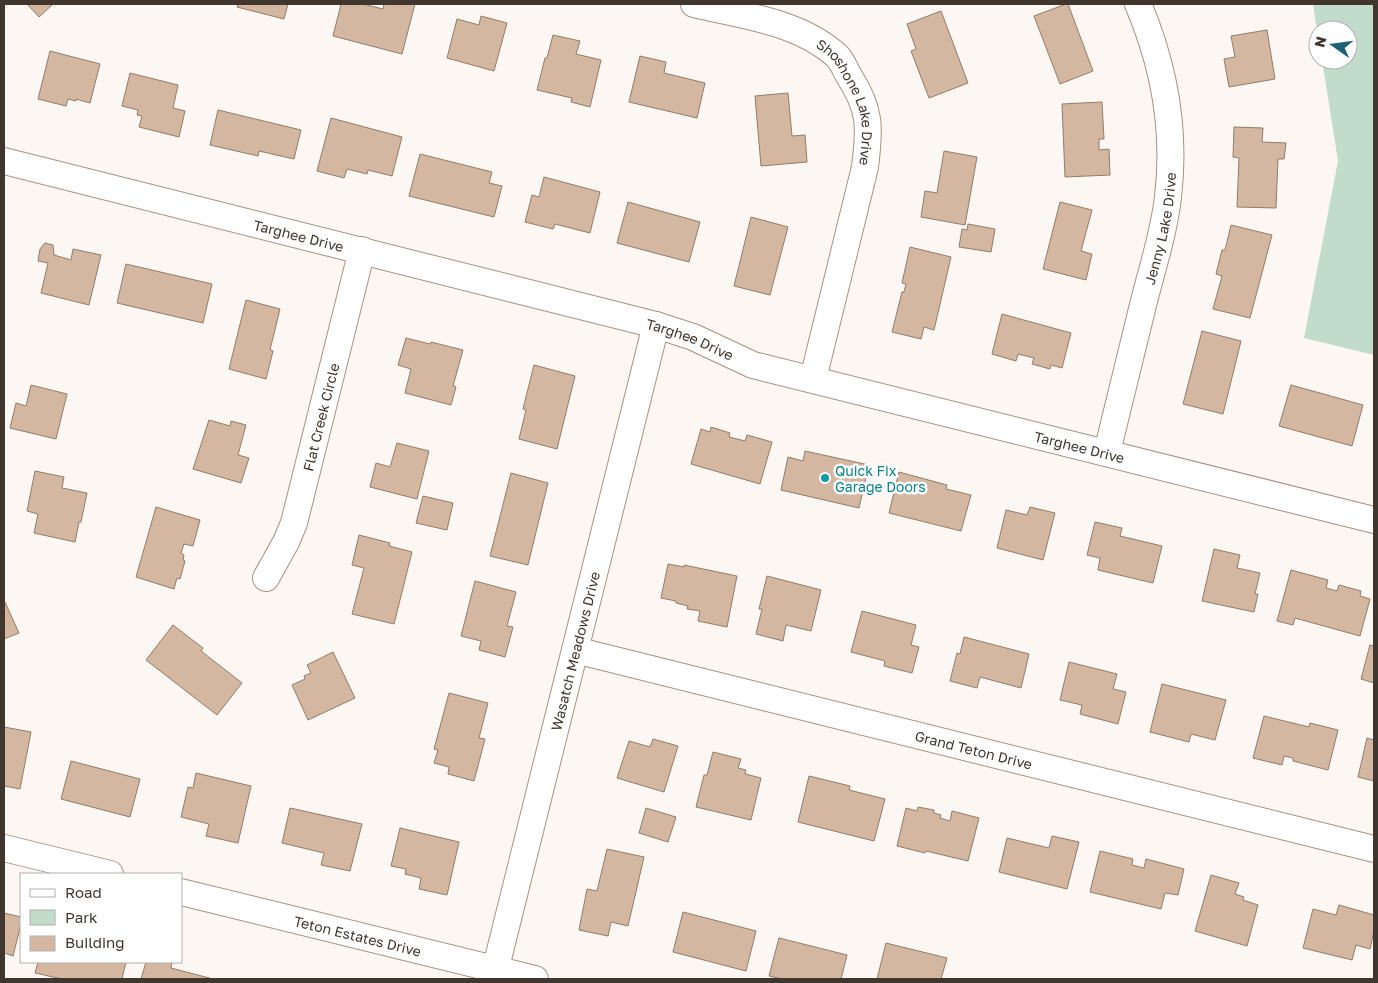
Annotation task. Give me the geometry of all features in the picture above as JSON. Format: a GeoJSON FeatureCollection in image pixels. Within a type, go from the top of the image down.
{"type":"FeatureCollection","features":[{"type":"Feature","properties":{"kind":"street","name":"Shoshone Lake Drive"},"geometry":{"type":"LineString","coordinates":[[694,4],[783,26],[810,36],[838,57],[858,89],[867,111],[869,137],[865,167],[813,379]]}},
{"type":"Feature","properties":{"kind":"street","name":"Jenny Lake Drive"},"geometry":{"type":"LineString","coordinates":[[1107,452],[1163,223],[1170,172],[1169,115],[1164,83],[1156,53],[1138,4]]}},
{"type":"Feature","properties":{"kind":"street","name":"Targhee Drive"},"geometry":{"type":"LineString","coordinates":[[5,166],[362,250],[656,325],[693,338],[753,364],[1374,520]]}},
{"type":"Feature","properties":{"kind":"street","name":"Flat Creek Circle"},"geometry":{"type":"LineString","coordinates":[[266,578],[286,542],[294,522],[362,250]]}},
{"type":"Feature","properties":{"kind":"street","name":"Wasatch Meadows Drive"},"geometry":{"type":"LineString","coordinates":[[494,974],[656,325]]}},
{"type":"Feature","properties":{"kind":"street","name":"Grand Teton Drive"},"geometry":{"type":"LineString","coordinates":[[575,650],[1374,849]]}},
{"type":"Feature","properties":{"kind":"street"},"geometry":{"type":"LineString","coordinates":[[4,848],[106,873]]}},
{"type":"Feature","properties":{"kind":"street","name":"Teton Estates Drive"},"geometry":{"type":"LineString","coordinates":[[182,892],[494,974],[535,979]]}},
{"type":"Feature","properties":{"kind":"green space"},"geometry":{"type":"Polygon","coordinates":[[[1313,4],[1374,4],[1374,355],[1304,338],[1338,161],[1324,70],[1358,70],[1358,20],[1315,20],[1313,4]]]}},
{"type":"Feature","properties":{"kind":"building"},"geometry":{"type":"Polygon","coordinates":[[[27,4],[51,4],[52,5],[39,17],[27,4]]]}},
{"type":"Feature","properties":{"kind":"building"},"geometry":{"type":"Polygon","coordinates":[[[238,4],[288,4],[284,19],[237,7],[238,4]]]}},
{"type":"Feature","properties":{"kind":"building"},"geometry":{"type":"Polygon","coordinates":[[[341,4],[363,4],[383,9],[384,4],[415,4],[402,54],[333,36],[341,4]]]}},
{"type":"Feature","properties":{"kind":"building"},"geometry":{"type":"Polygon","coordinates":[[[1068,4],[1093,71],[1060,84],[1034,16],[1068,4]]]}},
{"type":"Feature","properties":{"kind":"building"},"geometry":{"type":"Polygon","coordinates":[[[941,11],[968,83],[929,98],[911,51],[916,49],[907,24],[941,11]]]}},
{"type":"Feature","properties":{"kind":"building"},"geometry":{"type":"Polygon","coordinates":[[[481,16],[507,23],[494,71],[447,58],[457,19],[479,25],[481,16]]]}},
{"type":"Feature","properties":{"kind":"building"},"geometry":{"type":"Polygon","coordinates":[[[1267,30],[1275,79],[1229,87],[1224,59],[1235,57],[1231,36],[1267,30]]]}},
{"type":"Feature","properties":{"kind":"building"},"geometry":{"type":"Polygon","coordinates":[[[553,35],[580,41],[576,54],[601,60],[590,107],[571,102],[572,98],[537,90],[553,35]]]}},
{"type":"Feature","properties":{"kind":"building"},"geometry":{"type":"Polygon","coordinates":[[[50,51],[100,64],[90,103],[68,99],[66,106],[38,99],[50,51]]]}},
{"type":"Feature","properties":{"kind":"building"},"geometry":{"type":"Polygon","coordinates":[[[640,56],[666,62],[664,73],[705,83],[697,118],[629,102],[640,56]]]}},
{"type":"Feature","properties":{"kind":"building"},"geometry":{"type":"Polygon","coordinates":[[[130,73],[178,85],[173,108],[185,111],[179,137],[139,127],[142,116],[137,115],[138,110],[122,106],[130,73]]]}},
{"type":"Feature","properties":{"kind":"building"},"geometry":{"type":"Polygon","coordinates":[[[788,93],[792,136],[805,135],[807,162],[761,166],[755,96],[788,93]]]}},
{"type":"Feature","properties":{"kind":"building"},"geometry":{"type":"Polygon","coordinates":[[[1102,102],[1104,139],[1099,139],[1099,150],[1109,149],[1110,175],[1065,177],[1062,104],[1102,102]]]}},
{"type":"Feature","properties":{"kind":"building"},"geometry":{"type":"Polygon","coordinates":[[[218,110],[301,130],[294,159],[259,151],[258,156],[210,145],[218,110]]]}},
{"type":"Feature","properties":{"kind":"building"},"geometry":{"type":"Polygon","coordinates":[[[331,118],[402,137],[392,176],[368,170],[367,174],[347,169],[344,178],[317,171],[331,118]]]}},
{"type":"Feature","properties":{"kind":"building"},"geometry":{"type":"Polygon","coordinates":[[[1234,127],[1263,128],[1262,142],[1286,143],[1284,159],[1278,159],[1276,208],[1237,207],[1239,158],[1233,157],[1234,127]]]}},
{"type":"Feature","properties":{"kind":"building"},"geometry":{"type":"Polygon","coordinates":[[[944,151],[977,157],[965,225],[921,217],[925,191],[937,193],[944,151]]]}},
{"type":"Feature","properties":{"kind":"building"},"geometry":{"type":"Polygon","coordinates":[[[420,154],[492,172],[489,183],[502,186],[494,217],[409,196],[420,154]]]}},
{"type":"Feature","properties":{"kind":"building"},"geometry":{"type":"Polygon","coordinates":[[[544,177],[600,192],[590,233],[555,224],[553,229],[525,222],[532,195],[539,197],[544,177]]]}},
{"type":"Feature","properties":{"kind":"building"},"geometry":{"type":"Polygon","coordinates":[[[628,202],[700,222],[689,262],[617,243],[628,202]]]}},
{"type":"Feature","properties":{"kind":"building"},"geometry":{"type":"Polygon","coordinates":[[[1060,202],[1092,210],[1081,251],[1092,254],[1086,280],[1043,269],[1060,202]]]}},
{"type":"Feature","properties":{"kind":"building"},"geometry":{"type":"Polygon","coordinates":[[[751,217],[788,227],[770,295],[734,286],[751,217]]]}},
{"type":"Feature","properties":{"kind":"building"},"geometry":{"type":"Polygon","coordinates":[[[968,224],[995,229],[991,252],[959,247],[962,229],[967,230],[968,224]]]}},
{"type":"Feature","properties":{"kind":"building"},"geometry":{"type":"Polygon","coordinates":[[[1231,225],[1272,235],[1250,318],[1213,309],[1222,276],[1216,274],[1222,250],[1225,250],[1231,225]]]}},
{"type":"Feature","properties":{"kind":"building"},"geometry":{"type":"Polygon","coordinates":[[[45,243],[53,245],[54,255],[71,260],[73,249],[101,255],[89,305],[41,293],[48,263],[38,261],[40,249],[45,243]]]}},
{"type":"Feature","properties":{"kind":"building"},"geometry":{"type":"Polygon","coordinates":[[[910,247],[951,257],[934,330],[924,327],[921,339],[892,332],[902,292],[904,292],[906,284],[902,283],[910,247]]]}},
{"type":"Feature","properties":{"kind":"building"},"geometry":{"type":"Polygon","coordinates":[[[126,264],[212,284],[203,323],[117,303],[126,264]]]}},
{"type":"Feature","properties":{"kind":"building"},"geometry":{"type":"Polygon","coordinates":[[[246,300],[280,309],[270,350],[273,351],[266,379],[229,369],[246,300]]]}},
{"type":"Feature","properties":{"kind":"building"},"geometry":{"type":"Polygon","coordinates":[[[1002,314],[1071,333],[1062,368],[1051,365],[1050,369],[1032,364],[1034,358],[1018,354],[1016,361],[992,354],[1002,314]]]}},
{"type":"Feature","properties":{"kind":"building"},"geometry":{"type":"Polygon","coordinates":[[[1202,331],[1241,341],[1223,414],[1183,404],[1202,331]]]}},
{"type":"Feature","properties":{"kind":"building"},"geometry":{"type":"Polygon","coordinates":[[[406,338],[463,350],[453,386],[456,387],[451,405],[405,393],[411,369],[398,365],[406,338]]]}},
{"type":"Feature","properties":{"kind":"building"},"geometry":{"type":"Polygon","coordinates":[[[534,365],[575,376],[557,449],[519,439],[526,410],[523,409],[534,365]]]}},
{"type":"Feature","properties":{"kind":"building"},"geometry":{"type":"Polygon","coordinates":[[[31,385],[67,394],[56,439],[10,428],[16,403],[26,406],[31,385]]]}},
{"type":"Feature","properties":{"kind":"building"},"geometry":{"type":"Polygon","coordinates":[[[1291,385],[1363,405],[1352,446],[1279,426],[1291,385]]]}},
{"type":"Feature","properties":{"kind":"building"},"geometry":{"type":"Polygon","coordinates":[[[209,420],[230,426],[231,421],[246,425],[238,455],[249,458],[241,483],[193,469],[209,420]]]}},
{"type":"Feature","properties":{"kind":"building"},"geometry":{"type":"Polygon","coordinates":[[[711,427],[730,433],[729,437],[745,441],[747,435],[772,442],[760,484],[691,464],[701,429],[710,432],[711,427]]]}},
{"type":"Feature","properties":{"kind":"building"},"geometry":{"type":"Polygon","coordinates":[[[397,443],[429,451],[417,499],[370,487],[376,463],[390,467],[397,443]]]}},
{"type":"Feature","properties":{"kind":"building","name":"Quick Fix Garage Doors"},"geometry":{"type":"Polygon","coordinates":[[[805,451],[869,465],[859,508],[781,490],[788,457],[803,461],[805,451]]]}},
{"type":"Feature","properties":{"kind":"building"},"geometry":{"type":"Polygon","coordinates":[[[35,471],[64,477],[62,488],[87,493],[75,542],[34,533],[38,514],[27,511],[35,471]]]}},
{"type":"Feature","properties":{"kind":"building"},"geometry":{"type":"Polygon","coordinates":[[[899,472],[947,485],[946,489],[971,495],[961,531],[889,513],[899,472]]]}},
{"type":"Feature","properties":{"kind":"building"},"geometry":{"type":"Polygon","coordinates":[[[511,473],[548,483],[528,565],[490,556],[511,473]]]}},
{"type":"Feature","properties":{"kind":"building"},"geometry":{"type":"Polygon","coordinates":[[[423,496],[453,503],[447,530],[416,523],[423,496]]]}},
{"type":"Feature","properties":{"kind":"building"},"geometry":{"type":"Polygon","coordinates":[[[156,507],[200,520],[193,546],[184,544],[181,553],[184,555],[183,560],[185,561],[180,579],[177,578],[174,589],[136,577],[156,507]]]}},
{"type":"Feature","properties":{"kind":"building"},"geometry":{"type":"Polygon","coordinates":[[[1030,507],[1055,513],[1043,560],[997,548],[1006,510],[1027,515],[1030,507]]]}},
{"type":"Feature","properties":{"kind":"building"},"geometry":{"type":"Polygon","coordinates":[[[1095,522],[1122,528],[1120,536],[1162,546],[1153,583],[1098,570],[1100,558],[1087,555],[1095,522]]]}},
{"type":"Feature","properties":{"kind":"building"},"geometry":{"type":"Polygon","coordinates":[[[359,535],[390,543],[389,546],[412,552],[394,624],[352,614],[364,568],[352,565],[359,535]]]}},
{"type":"Feature","properties":{"kind":"building"},"geometry":{"type":"Polygon","coordinates":[[[1214,549],[1240,555],[1237,568],[1260,573],[1255,594],[1258,594],[1254,612],[1202,601],[1214,549]]]}},
{"type":"Feature","properties":{"kind":"building"},"geometry":{"type":"Polygon","coordinates":[[[668,564],[684,567],[684,565],[737,576],[727,627],[698,621],[700,611],[687,609],[688,606],[661,598],[668,564]]]}},
{"type":"Feature","properties":{"kind":"building"},"geometry":{"type":"Polygon","coordinates":[[[1291,570],[1328,580],[1326,588],[1337,591],[1339,585],[1361,591],[1360,596],[1370,599],[1360,636],[1295,618],[1293,625],[1277,621],[1291,570]]]}},
{"type":"Feature","properties":{"kind":"building"},"geometry":{"type":"Polygon","coordinates":[[[767,576],[821,590],[811,631],[786,625],[783,641],[756,634],[762,609],[759,609],[767,576]]]}},
{"type":"Feature","properties":{"kind":"building"},"geometry":{"type":"Polygon","coordinates":[[[475,581],[516,592],[507,626],[513,627],[505,657],[479,650],[481,641],[461,636],[475,581]]]}},
{"type":"Feature","properties":{"kind":"building"},"geometry":{"type":"Polygon","coordinates":[[[4,600],[19,633],[4,639],[4,600]]]}},
{"type":"Feature","properties":{"kind":"building"},"geometry":{"type":"Polygon","coordinates":[[[862,611],[916,625],[911,645],[919,647],[912,673],[884,666],[885,661],[851,652],[862,611]]]}},
{"type":"Feature","properties":{"kind":"building"},"geometry":{"type":"Polygon","coordinates":[[[173,625],[203,648],[201,651],[242,683],[217,715],[146,660],[173,625]]]}},
{"type":"Feature","properties":{"kind":"building"},"geometry":{"type":"Polygon","coordinates":[[[964,637],[1029,654],[1021,688],[980,677],[977,688],[950,681],[957,653],[960,654],[964,637]]]}},
{"type":"Feature","properties":{"kind":"building"},"geometry":{"type":"Polygon","coordinates":[[[1370,645],[1374,646],[1374,683],[1361,679],[1370,645]]]}},
{"type":"Feature","properties":{"kind":"building"},"geometry":{"type":"Polygon","coordinates":[[[333,652],[355,698],[308,720],[292,685],[305,679],[304,676],[311,673],[307,665],[333,652]]]}},
{"type":"Feature","properties":{"kind":"building"},"geometry":{"type":"Polygon","coordinates":[[[1069,662],[1117,674],[1113,689],[1126,692],[1118,724],[1080,714],[1082,705],[1060,700],[1069,662]]]}},
{"type":"Feature","properties":{"kind":"building"},"geometry":{"type":"Polygon","coordinates":[[[1162,684],[1226,700],[1215,740],[1191,734],[1189,742],[1150,732],[1162,684]]]}},
{"type":"Feature","properties":{"kind":"building"},"geometry":{"type":"Polygon","coordinates":[[[449,693],[488,703],[479,738],[485,739],[474,781],[448,774],[449,767],[434,763],[438,750],[434,749],[449,693]]]}},
{"type":"Feature","properties":{"kind":"building"},"geometry":{"type":"Polygon","coordinates":[[[1264,716],[1309,727],[1310,723],[1338,730],[1328,770],[1293,761],[1293,758],[1284,756],[1282,765],[1253,758],[1264,716]]]}},
{"type":"Feature","properties":{"kind":"building"},"geometry":{"type":"Polygon","coordinates":[[[4,727],[31,732],[20,789],[4,786],[4,727]]]}},
{"type":"Feature","properties":{"kind":"building"},"geometry":{"type":"Polygon","coordinates":[[[1367,738],[1374,740],[1374,781],[1358,777],[1367,738]]]}},
{"type":"Feature","properties":{"kind":"building"},"geometry":{"type":"Polygon","coordinates":[[[653,739],[678,746],[664,792],[617,778],[629,741],[650,747],[653,739]]]}},
{"type":"Feature","properties":{"kind":"building"},"geometry":{"type":"Polygon","coordinates":[[[713,752],[741,759],[738,768],[746,770],[745,774],[761,778],[751,820],[696,807],[704,775],[707,775],[713,752]]]}},
{"type":"Feature","properties":{"kind":"building"},"geometry":{"type":"Polygon","coordinates":[[[71,761],[140,779],[130,817],[61,799],[71,761]]]}},
{"type":"Feature","properties":{"kind":"building"},"geometry":{"type":"Polygon","coordinates":[[[196,773],[251,786],[238,843],[206,836],[209,824],[181,817],[188,787],[193,788],[196,773]]]}},
{"type":"Feature","properties":{"kind":"building"},"geometry":{"type":"Polygon","coordinates":[[[809,776],[850,786],[849,790],[885,799],[874,841],[798,822],[809,776]]]}},
{"type":"Feature","properties":{"kind":"building"},"geometry":{"type":"Polygon","coordinates":[[[918,807],[934,810],[934,813],[941,815],[940,818],[950,821],[952,811],[979,818],[968,861],[897,846],[906,808],[917,811],[918,807]]]}},
{"type":"Feature","properties":{"kind":"building"},"geometry":{"type":"Polygon","coordinates":[[[290,808],[362,824],[350,871],[321,865],[324,853],[282,843],[290,808]]]}},
{"type":"Feature","properties":{"kind":"building"},"geometry":{"type":"Polygon","coordinates":[[[646,808],[676,817],[668,842],[639,833],[646,808]]]}},
{"type":"Feature","properties":{"kind":"building"},"geometry":{"type":"Polygon","coordinates":[[[400,828],[459,842],[447,895],[419,889],[421,878],[405,874],[406,869],[391,866],[400,828]]]}},
{"type":"Feature","properties":{"kind":"building"},"geometry":{"type":"Polygon","coordinates":[[[1052,836],[1079,842],[1067,889],[999,872],[1007,838],[1049,848],[1052,836]]]}},
{"type":"Feature","properties":{"kind":"building"},"geometry":{"type":"Polygon","coordinates":[[[607,849],[644,857],[628,926],[611,922],[608,936],[579,930],[587,889],[597,891],[607,849]]]}},
{"type":"Feature","properties":{"kind":"building"},"geometry":{"type":"Polygon","coordinates":[[[1100,851],[1133,859],[1132,865],[1144,868],[1146,859],[1184,869],[1178,895],[1165,893],[1161,909],[1090,892],[1100,851]]]}},
{"type":"Feature","properties":{"kind":"building"},"geometry":{"type":"Polygon","coordinates":[[[1211,875],[1239,883],[1235,894],[1244,897],[1243,900],[1258,905],[1247,946],[1195,931],[1211,875]]]}},
{"type":"Feature","properties":{"kind":"building"},"geometry":{"type":"Polygon","coordinates":[[[1339,905],[1374,915],[1374,931],[1370,949],[1356,945],[1352,960],[1303,948],[1313,909],[1336,915],[1339,905]]]}},
{"type":"Feature","properties":{"kind":"building"},"geometry":{"type":"Polygon","coordinates":[[[683,912],[756,931],[746,971],[673,952],[683,912]]]}},
{"type":"Feature","properties":{"kind":"building"},"geometry":{"type":"Polygon","coordinates":[[[4,913],[20,917],[20,928],[13,956],[4,953],[4,913]]]}},
{"type":"Feature","properties":{"kind":"building"},"geometry":{"type":"Polygon","coordinates":[[[779,938],[847,955],[841,979],[782,979],[769,976],[779,938]]]}},
{"type":"Feature","properties":{"kind":"building"},"geometry":{"type":"Polygon","coordinates":[[[886,943],[947,958],[941,979],[877,979],[886,943]]]}},
{"type":"Feature","properties":{"kind":"building"},"geometry":{"type":"Polygon","coordinates":[[[38,963],[126,963],[122,979],[62,979],[35,973],[38,963]]]}},
{"type":"Feature","properties":{"kind":"building"},"geometry":{"type":"Polygon","coordinates":[[[146,963],[172,963],[171,968],[213,979],[141,979],[146,963]]]}},
{"type":"Feature","properties":{"kind":"place","name":"Quick Fix Garage Doors"},"geometry":{"type":"Point","coordinates":[825,478]}}]}
